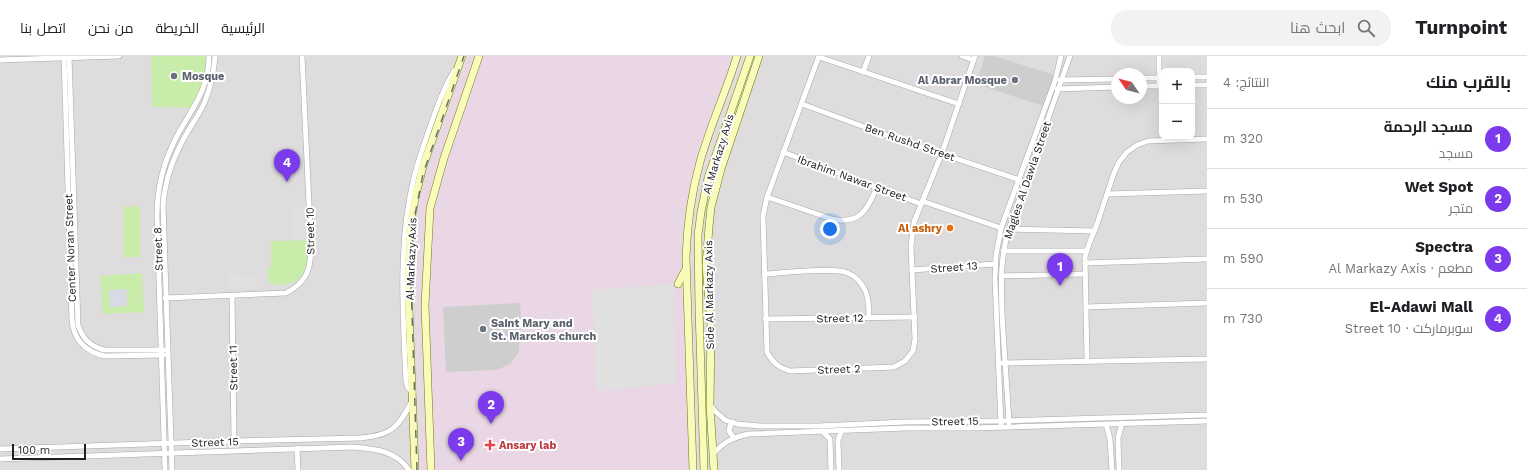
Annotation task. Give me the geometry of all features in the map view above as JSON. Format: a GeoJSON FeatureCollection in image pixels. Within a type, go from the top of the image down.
{"type":"FeatureCollection","features":[{"type":"Feature","properties":{"kind":"main road","name":"Al Markazy Axis"},"geometry":{"type":"LineString","coordinates":[[431,470],[425,305],[430,208],[444,158],[479,56]]}},
{"type":"Feature","properties":{"kind":"main road","name":"Al Markazy Axis"},"geometry":{"type":"LineString","coordinates":[[693,470],[686,269],[689,209],[700,162],[737,56]]}},
{"type":"Feature","properties":{"kind":"main road","name":"Al Markazy Axis"},"geometry":{"type":"LineString","coordinates":[[704,470],[698,293],[698,235],[708,178],[750,56]]}},
{"type":"Feature","properties":{"kind":"main road","name":"Side Al Markazy Axis"},"geometry":{"type":"LineString","coordinates":[[714,470],[710,405],[711,325],[706,266],[707,244],[712,207],[721,169],[759,56]]}},
{"type":"Feature","properties":{"kind":"main road","name":"Al Markazy Axis"},"geometry":{"type":"LineString","coordinates":[[415,470],[408,283],[410,224],[423,166],[462,59]]}},
{"type":"Feature","properties":{"kind":"main road"},"geometry":{"type":"LineString","coordinates":[[718,109],[721,113],[725,112],[736,97]]}},
{"type":"Feature","properties":{"kind":"main road"},"geometry":{"type":"LineString","coordinates":[[708,138],[716,123],[721,122],[725,126]]}},
{"type":"Feature","properties":{"kind":"main road"},"geometry":{"type":"LineString","coordinates":[[678,284],[686,269]]}},
{"type":"Feature","properties":{"kind":"main road"},"geometry":{"type":"LineString","coordinates":[[698,293],[711,325]]}},
{"type":"Feature","properties":{"kind":"street"},"geometry":{"type":"LineString","coordinates":[[0,60],[119,56]]}},
{"type":"Feature","properties":{"kind":"street","name":"Street 8"},"geometry":{"type":"LineString","coordinates":[[165,470],[157,204],[163,169],[175,140],[204,88],[209,56]]}},
{"type":"Feature","properties":{"kind":"street","name":"Street 8"},"geometry":{"type":"LineString","coordinates":[[172,470],[163,205],[166,181],[182,142],[208,95],[213,78],[215,56]]}},
{"type":"Feature","properties":{"kind":"street","name":"Street 10"},"geometry":{"type":"LineString","coordinates":[[160,298],[286,293],[301,282],[306,275],[310,264],[311,246],[302,56]]}},
{"type":"Feature","properties":{"kind":"street"},"geometry":{"type":"LineString","coordinates":[[863,72],[869,56]]}},
{"type":"Feature","properties":{"kind":"street"},"geometry":{"type":"LineString","coordinates":[[962,56],[975,58]]}},
{"type":"Feature","properties":{"kind":"street","name":"Magles Al Dawla Street"},"geometry":{"type":"LineString","coordinates":[[1001,424],[995,279],[997,246],[1001,228],[1055,81],[1061,56]]}},
{"type":"Feature","properties":{"kind":"street","name":"Magles Al Dawla Street"},"geometry":{"type":"LineString","coordinates":[[1009,423],[1004,363],[1001,277],[1003,251],[1009,229],[1070,56]]}},
{"type":"Feature","properties":{"kind":"street"},"geometry":{"type":"LineString","coordinates":[[1159,56],[1160,68]]}},
{"type":"Feature","properties":{"kind":"street","name":"Center Noran Street"},"geometry":{"type":"LineString","coordinates":[[66,57],[78,325],[85,339],[97,348],[104,350],[161,353],[169,352]]}},
{"type":"Feature","properties":{"kind":"street"},"geometry":{"type":"LineString","coordinates":[[819,57],[959,104]]}},
{"type":"Feature","properties":{"kind":"street","name":"Street 2"},"geometry":{"type":"LineString","coordinates":[[819,57],[767,197],[764,212],[764,274],[767,352],[772,361],[780,368],[790,371],[894,367],[905,361],[913,351],[915,339],[915,317],[911,246],[912,230],[942,153],[975,58]]}},
{"type":"Feature","properties":{"kind":"street"},"geometry":{"type":"LineString","coordinates":[[1195,77],[1207,76]]}},
{"type":"Feature","properties":{"kind":"street"},"geometry":{"type":"LineString","coordinates":[[1147,78],[1159,78]]}},
{"type":"Feature","properties":{"kind":"street"},"geometry":{"type":"LineString","coordinates":[[1055,81],[1111,79]]}},
{"type":"Feature","properties":{"kind":"street"},"geometry":{"type":"LineString","coordinates":[[1195,85],[1207,85]]}},
{"type":"Feature","properties":{"kind":"street"},"geometry":{"type":"LineString","coordinates":[[1147,86],[1159,86]]}},
{"type":"Feature","properties":{"kind":"street"},"geometry":{"type":"LineString","coordinates":[[1052,89],[1111,87]]}},
{"type":"Feature","properties":{"kind":"street","name":"Ben Rushd Street"},"geometry":{"type":"LineString","coordinates":[[802,104],[889,136],[1026,182]]}},
{"type":"Feature","properties":{"kind":"street"},"geometry":{"type":"LineString","coordinates":[[1087,361],[1085,263],[1087,251],[1119,162],[1127,152],[1137,145],[1148,141],[1207,139]]}},
{"type":"Feature","properties":{"kind":"street","name":"Ibrahim Nawar Street"},"geometry":{"type":"LineString","coordinates":[[783,152],[876,187],[1001,228]]}},
{"type":"Feature","properties":{"kind":"street"},"geometry":{"type":"LineString","coordinates":[[767,197],[840,221],[857,217],[864,212],[869,205],[876,187]]}},
{"type":"Feature","properties":{"kind":"street"},"geometry":{"type":"LineString","coordinates":[[1107,194],[1207,191]]}},
{"type":"Feature","properties":{"kind":"street"},"geometry":{"type":"LineString","coordinates":[[1009,229],[1094,231]]}},
{"type":"Feature","properties":{"kind":"street"},"geometry":{"type":"LineString","coordinates":[[1003,251],[1087,251]]}},
{"type":"Feature","properties":{"kind":"street"},"geometry":{"type":"LineString","coordinates":[[1085,263],[1207,259]]}},
{"type":"Feature","properties":{"kind":"street","name":"Street 13"},"geometry":{"type":"LineString","coordinates":[[912,270],[995,264]]}},
{"type":"Feature","properties":{"kind":"street"},"geometry":{"type":"LineString","coordinates":[[764,274],[834,270],[847,272],[858,280],[866,291],[869,304],[869,318]]}},
{"type":"Feature","properties":{"kind":"street"},"geometry":{"type":"LineString","coordinates":[[995,279],[1001,277],[1085,274]]}},
{"type":"Feature","properties":{"kind":"street","name":"Street 11"},"geometry":{"type":"LineString","coordinates":[[232,296],[234,441]]}},
{"type":"Feature","properties":{"kind":"street"},"geometry":{"type":"LineString","coordinates":[[1086,307],[1207,303]]}},
{"type":"Feature","properties":{"kind":"street","name":"Street 12"},"geometry":{"type":"LineString","coordinates":[[765,319],[915,317]]}},
{"type":"Feature","properties":{"kind":"street"},"geometry":{"type":"LineString","coordinates":[[998,363],[1207,359]]}},
{"type":"Feature","properties":{"kind":"street","name":"Street 15"},"geometry":{"type":"LineString","coordinates":[[0,449],[360,438],[377,436],[392,430],[398,424],[413,396]]}},
{"type":"Feature","properties":{"kind":"street","name":"Street 15"},"geometry":{"type":"LineString","coordinates":[[710,405],[725,420],[749,426],[859,427]]}},
{"type":"Feature","properties":{"kind":"street","name":"Street 15"},"geometry":{"type":"LineString","coordinates":[[1009,423],[1106,424],[1207,415]]}},
{"type":"Feature","properties":{"kind":"street","name":"Street 15"},"geometry":{"type":"LineString","coordinates":[[713,454],[719,446],[734,438],[749,434],[842,430],[906,422],[1001,424],[1155,419],[1207,421]]}},
{"type":"Feature","properties":{"kind":"street"},"geometry":{"type":"LineString","coordinates":[[732,422],[729,431],[734,438]]}},
{"type":"Feature","properties":{"kind":"street"},"geometry":{"type":"LineString","coordinates":[[1119,470],[1118,438],[1122,423]]}},
{"type":"Feature","properties":{"kind":"street"},"geometry":{"type":"LineString","coordinates":[[1106,424],[1110,439],[1112,470]]}},
{"type":"Feature","properties":{"kind":"street"},"geometry":{"type":"LineString","coordinates":[[839,470],[838,440],[842,430]]}},
{"type":"Feature","properties":{"kind":"street"},"geometry":{"type":"LineString","coordinates":[[822,431],[830,439],[831,470]]}},
{"type":"Feature","properties":{"kind":"street","name":"Street 15"},"geometry":{"type":"LineString","coordinates":[[0,459],[353,447],[383,450],[398,458],[409,470]]}},
{"type":"Feature","properties":{"kind":"street"},"geometry":{"type":"LineString","coordinates":[[297,448],[298,470]]}},
{"type":"Feature","properties":{"kind":"shaded area"},"geometry":{"type":"Polygon","coordinates":[[[0,56],[466,56],[464,67],[441,132],[420,200],[415,240],[420,470],[0,470],[0,56]]]}},
{"type":"Feature","properties":{"kind":"shaded area"},"geometry":{"type":"Polygon","coordinates":[[[466,56],[745,56],[714,135],[696,202],[692,238],[691,269],[698,470],[420,470],[415,240],[420,200],[441,132],[464,67],[466,56]]]}},
{"type":"Feature","properties":{"kind":"shaded area"},"geometry":{"type":"Polygon","coordinates":[[[745,56],[1207,56],[1207,470],[698,470],[691,269],[692,238],[696,202],[714,135],[745,56]]]}},
{"type":"Feature","properties":{"kind":"shaded area","name":"Al Abrar Mosque"},"geometry":{"type":"Polygon","coordinates":[[[985,56],[994,56],[1054,75],[1043,106],[976,84],[985,56]]]}},
{"type":"Feature","properties":{"kind":"shaded area"},"geometry":{"type":"Polygon","coordinates":[[[290,208],[303,209],[304,239],[292,239],[290,208]]]}},
{"type":"Feature","properties":{"kind":"shaded area"},"geometry":{"type":"Polygon","coordinates":[[[229,274],[255,275],[256,288],[229,289],[229,274]]]}},
{"type":"Feature","properties":{"kind":"shaded area"},"geometry":{"type":"Polygon","coordinates":[[[673,284],[676,383],[596,391],[593,290],[673,284]]]}},
{"type":"Feature","properties":{"kind":"shaded area"},"geometry":{"type":"Polygon","coordinates":[[[127,289],[127,306],[110,307],[109,290],[127,289]]]}},
{"type":"Feature","properties":{"kind":"shaded area","name":"Saint Mary and St. Marckos church"},"geometry":{"type":"Polygon","coordinates":[[[520,303],[521,318],[519,352],[510,364],[497,370],[446,372],[443,307],[520,303]]]}},
{"type":"Feature","properties":{"kind":"green space"},"geometry":{"type":"Polygon","coordinates":[[[151,56],[207,56],[208,66],[194,108],[152,107],[151,56]]]}},
{"type":"Feature","properties":{"kind":"green space"},"geometry":{"type":"Polygon","coordinates":[[[140,206],[140,257],[123,257],[123,207],[140,206]]]}},
{"type":"Feature","properties":{"kind":"green space"},"geometry":{"type":"Polygon","coordinates":[[[310,240],[307,267],[301,277],[288,284],[276,285],[269,283],[267,268],[271,268],[271,241],[310,240]]]}},
{"type":"Feature","properties":{"kind":"green space"},"geometry":{"type":"Polygon","coordinates":[[[142,273],[144,312],[103,314],[100,276],[142,273]]]}},
{"type":"Feature","properties":{"kind":"railway"},"geometry":{"type":"LineString","coordinates":[[417,470],[411,280],[413,225],[423,174],[464,56]]}},
{"type":"Feature","properties":{"kind":"place","name":"Mosque"},"geometry":{"type":"Point","coordinates":[174,76]}},
{"type":"Feature","properties":{"kind":"place","name":"Al Abrar Mosque"},"geometry":{"type":"Point","coordinates":[1015,80]}},
{"type":"Feature","properties":{"kind":"place","name":"El-Adawi Mall"},"geometry":{"type":"Point","coordinates":[287,182]}},
{"type":"Feature","properties":{"kind":"place","name":"Al ashry"},"geometry":{"type":"Point","coordinates":[950,228]}},
{"type":"Feature","properties":{"kind":"place","name":"مسجد الرحمة"},"geometry":{"type":"Point","coordinates":[1060,286]}},
{"type":"Feature","properties":{"kind":"place","name":"Saint Mary and St. Marckos church"},"geometry":{"type":"Point","coordinates":[483,329]}},
{"type":"Feature","properties":{"kind":"place","name":"Wet Spot"},"geometry":{"type":"Point","coordinates":[491,424]}},
{"type":"Feature","properties":{"kind":"place","name":"Ansary lab"},"geometry":{"type":"Point","coordinates":[490,445]}},
{"type":"Feature","properties":{"kind":"place","name":"Spectra"},"geometry":{"type":"Point","coordinates":[461,461]}}]}
